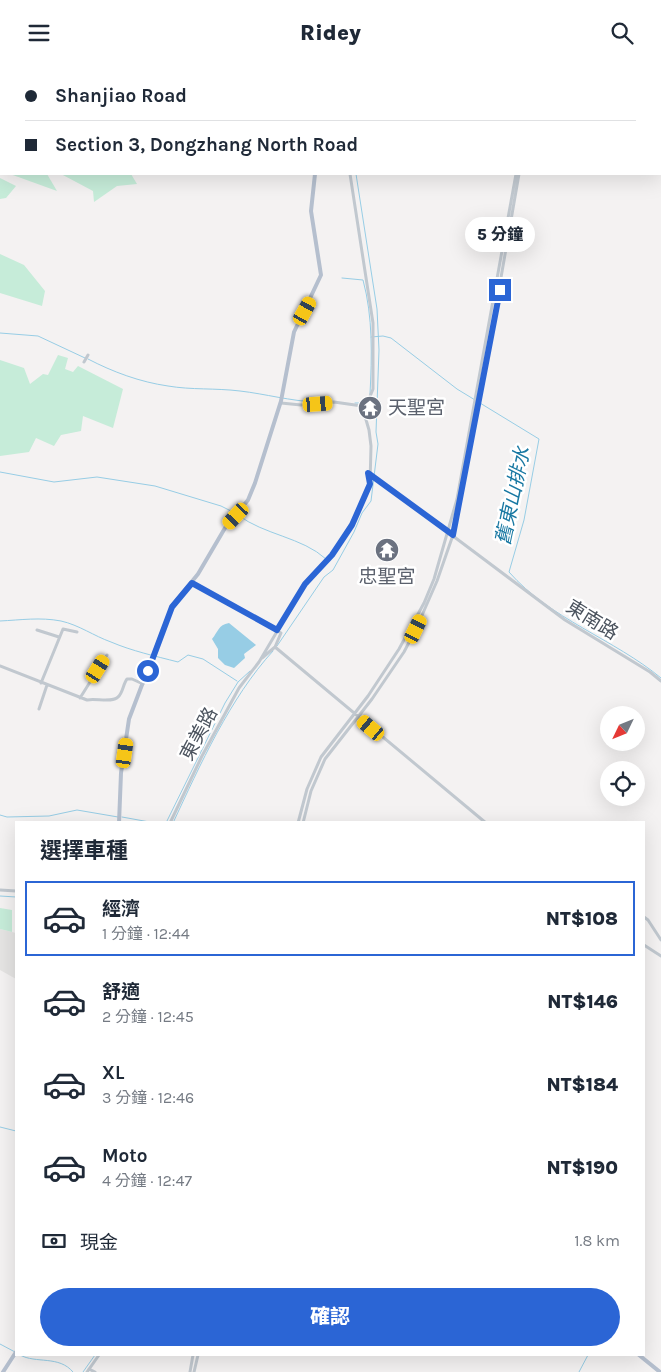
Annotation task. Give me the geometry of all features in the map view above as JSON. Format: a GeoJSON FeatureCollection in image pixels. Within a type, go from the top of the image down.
{"type":"FeatureCollection","features":[{"type":"Feature","properties":{"kind":"main road"},"geometry":{"type":"LineString","coordinates":[[120,819],[121,773],[130,719],[172,607],[192,583],[225,528],[248,500],[281,402],[294,332],[321,275],[311,211],[315,175]]}},
{"type":"Feature","properties":{"kind":"main road"},"geometry":{"type":"LineString","coordinates":[[3,1372],[15,1354]]}},
{"type":"Feature","properties":{"kind":"main road"},"geometry":{"type":"LineString","coordinates":[[640,1356],[660,1372]]}},
{"type":"Feature","properties":{"kind":"street"},"geometry":{"type":"LineString","coordinates":[[350,175],[373,323],[373,389],[369,399],[362,406]]}},
{"type":"Feature","properties":{"kind":"street"},"geometry":{"type":"LineString","coordinates":[[299,821],[307,789],[318,763],[356,716],[408,636],[434,579],[449,532],[474,412],[518,175]]}},
{"type":"Feature","properties":{"kind":"street"},"geometry":{"type":"LineString","coordinates":[[304,821],[311,791],[320,767],[404,652],[438,581],[453,535],[479,404],[518,175]]}},
{"type":"Feature","properties":{"kind":"street"},"geometry":{"type":"LineString","coordinates":[[84,362],[88,355]]}},
{"type":"Feature","properties":{"kind":"street"},"geometry":{"type":"LineString","coordinates":[[281,402],[301,405],[334,403],[362,406]]}},
{"type":"Feature","properties":{"kind":"street"},"geometry":{"type":"LineString","coordinates":[[258,662],[305,584],[326,561],[358,512],[370,484],[368,473],[369,430],[362,406]]}},
{"type":"Feature","properties":{"kind":"street","name":"東南路"},"geometry":{"type":"LineString","coordinates":[[368,473],[565,620],[650,672],[661,681]]}},
{"type":"Feature","properties":{"kind":"street"},"geometry":{"type":"LineString","coordinates":[[192,583],[281,633],[276,648],[258,662]]}},
{"type":"Feature","properties":{"kind":"street"},"geometry":{"type":"LineString","coordinates":[[41,683],[64,628],[77,632]]}},
{"type":"Feature","properties":{"kind":"street"},"geometry":{"type":"LineString","coordinates":[[37,630],[59,637]]}},
{"type":"Feature","properties":{"kind":"street"},"geometry":{"type":"LineString","coordinates":[[276,648],[484,821]]}},
{"type":"Feature","properties":{"kind":"street"},"geometry":{"type":"LineString","coordinates":[[80,698],[107,655]]}},
{"type":"Feature","properties":{"kind":"street","name":"東美路"},"geometry":{"type":"LineString","coordinates":[[171,821],[202,756],[239,688],[258,662]]}},
{"type":"Feature","properties":{"kind":"street"},"geometry":{"type":"LineString","coordinates":[[0,666],[80,698],[112,701],[119,697],[127,679],[143,684]]}},
{"type":"Feature","properties":{"kind":"street"},"geometry":{"type":"LineString","coordinates":[[39,709],[47,685]]}},
{"type":"Feature","properties":{"kind":"street"},"geometry":{"type":"LineString","coordinates":[[0,890],[15,891]]}},
{"type":"Feature","properties":{"kind":"street"},"geometry":{"type":"LineString","coordinates":[[645,918],[661,940]]}},
{"type":"Feature","properties":{"kind":"street"},"geometry":{"type":"LineString","coordinates":[[645,946],[661,956]]}},
{"type":"Feature","properties":{"kind":"street"},"geometry":{"type":"LineString","coordinates":[[95,1372],[88,1371],[98,1356]]}},
{"type":"Feature","properties":{"kind":"street"},"geometry":{"type":"LineString","coordinates":[[190,1372],[194,1356]]}},
{"type":"Feature","properties":{"kind":"street"},"geometry":{"type":"LineString","coordinates":[[194,1372],[198,1356]]}},
{"type":"Feature","properties":{"kind":"shaded area"},"geometry":{"type":"Polygon","coordinates":[[[0,929],[15,933],[15,978],[0,970],[0,929]]]}},
{"type":"Feature","properties":{"kind":"green space"},"geometry":{"type":"Polygon","coordinates":[[[13,175],[48,175],[57,191],[13,175]]]}},
{"type":"Feature","properties":{"kind":"green space"},"geometry":{"type":"Polygon","coordinates":[[[63,175],[132,175],[137,184],[117,186],[94,202],[93,191],[63,175]]]}},
{"type":"Feature","properties":{"kind":"green space"},"geometry":{"type":"Polygon","coordinates":[[[0,178],[16,186],[6,198],[0,199],[0,178]]]}},
{"type":"Feature","properties":{"kind":"green space"},"geometry":{"type":"Polygon","coordinates":[[[0,254],[24,265],[45,291],[42,306],[0,293],[0,254]]]}},
{"type":"Feature","properties":{"kind":"green space"},"geometry":{"type":"Polygon","coordinates":[[[58,355],[68,358],[65,369],[73,372],[78,366],[123,389],[113,428],[83,416],[81,431],[61,435],[54,446],[36,438],[29,452],[0,456],[0,360],[24,368],[30,384],[43,374],[48,375],[58,355]]]}},
{"type":"Feature","properties":{"kind":"green space"},"geometry":{"type":"Polygon","coordinates":[[[0,908],[12,910],[12,932],[0,929],[0,908]]]}},
{"type":"Feature","properties":{"kind":"water"},"geometry":{"type":"Polygon","coordinates":[[[229,623],[256,645],[244,654],[245,658],[234,668],[225,665],[218,658],[218,649],[212,639],[220,627],[229,623]]]}},
{"type":"Feature","properties":{"kind":"waterway"},"geometry":{"type":"LineString","coordinates":[[277,646],[324,577],[333,570],[362,513],[371,501],[378,444],[376,432],[379,350],[377,309],[356,175]]}},
{"type":"Feature","properties":{"kind":"waterway"},"geometry":{"type":"LineString","coordinates":[[342,278],[363,280],[370,322],[370,394]]}},
{"type":"Feature","properties":{"kind":"waterway"},"geometry":{"type":"LineString","coordinates":[[0,333],[38,336],[85,358]]}},
{"type":"Feature","properties":{"kind":"waterway","name":"舊東山排水"},"geometry":{"type":"LineString","coordinates":[[371,337],[383,336],[391,338],[457,389],[539,439],[524,520],[509,572],[543,603],[643,664],[661,678]]}},
{"type":"Feature","properties":{"kind":"waterway"},"geometry":{"type":"LineString","coordinates":[[88,359],[127,376],[147,382],[186,388],[240,391],[316,402]]}},
{"type":"Feature","properties":{"kind":"waterway"},"geometry":{"type":"LineString","coordinates":[[355,403],[363,403]]}},
{"type":"Feature","properties":{"kind":"waterway"},"geometry":{"type":"LineString","coordinates":[[0,472],[54,482],[97,477],[155,486],[221,506],[235,513]]}},
{"type":"Feature","properties":{"kind":"waterway"},"geometry":{"type":"LineString","coordinates":[[238,515],[248,522],[306,546],[326,559]]}},
{"type":"Feature","properties":{"kind":"waterway"},"geometry":{"type":"LineString","coordinates":[[319,572],[324,565]]}},
{"type":"Feature","properties":{"kind":"waterway"},"geometry":{"type":"LineString","coordinates":[[301,593],[309,582]]}},
{"type":"Feature","properties":{"kind":"waterway"},"geometry":{"type":"LineString","coordinates":[[0,621],[38,619],[61,621],[135,651],[178,662],[188,655],[203,659],[237,681]]}},
{"type":"Feature","properties":{"kind":"waterway"},"geometry":{"type":"LineString","coordinates":[[174,821],[217,733],[243,690],[273,651]]}},
{"type":"Feature","properties":{"kind":"waterway"},"geometry":{"type":"LineString","coordinates":[[167,821],[225,703],[238,682],[250,671]]}},
{"type":"Feature","properties":{"kind":"waterway"},"geometry":{"type":"LineString","coordinates":[[0,815],[7,817],[49,816],[77,810],[118,817]]}},
{"type":"Feature","properties":{"kind":"waterway"},"geometry":{"type":"LineString","coordinates":[[122,817],[144,821]]}},
{"type":"Feature","properties":{"kind":"waterway"},"geometry":{"type":"LineString","coordinates":[[0,896],[15,897]]}},
{"type":"Feature","properties":{"kind":"waterway"},"geometry":{"type":"LineString","coordinates":[[0,1127],[15,1131]]}},
{"type":"Feature","properties":{"kind":"waterway"},"geometry":{"type":"LineString","coordinates":[[0,1344],[15,1352]]}},
{"type":"Feature","properties":{"kind":"waterway"},"geometry":{"type":"LineString","coordinates":[[22,1356],[61,1363],[73,1372]]}},
{"type":"Feature","properties":{"kind":"waterway"},"geometry":{"type":"LineString","coordinates":[[83,1372],[94,1356]]}},
{"type":"Feature","properties":{"kind":"waterway"},"geometry":{"type":"LineString","coordinates":[[579,1372],[587,1356]]}},
{"type":"Feature","properties":{"kind":"place","name":"天聖宮"},"geometry":{"type":"Point","coordinates":[370,408]}},
{"type":"Feature","properties":{"kind":"place","name":"忠聖宮"},"geometry":{"type":"Point","coordinates":[387,550]}},
{"type":"Feature","properties":{"kind":"route"},"geometry":{"type":"LineString","coordinates":[[148,671],[172,607],[192,583],[277,630],[305,584],[332,555],[352,525],[370,484],[368,473],[453,535],[500,290]]}}]}
